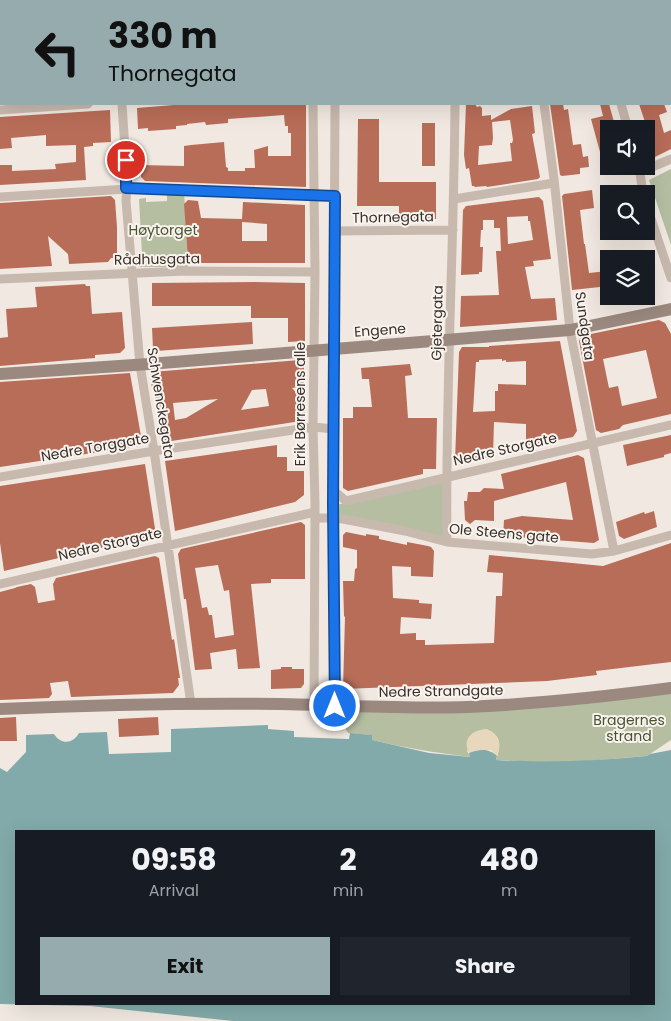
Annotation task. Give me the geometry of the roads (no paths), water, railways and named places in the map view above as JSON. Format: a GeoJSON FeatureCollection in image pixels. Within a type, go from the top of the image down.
{"type":"FeatureCollection","features":[{"type":"Feature","properties":{"kind":"street"},"geometry":{"type":"LineString","coordinates":[[0,110],[73,105]]}},
{"type":"Feature","properties":{"kind":"street","name":"Schwenckegata"},"geometry":{"type":"LineString","coordinates":[[122,105],[131,273],[140,364],[191,704]]}},
{"type":"Feature","properties":{"kind":"street","name":"Erik Børresens alle"},"geometry":{"type":"LineString","coordinates":[[313,105],[315,196],[313,428],[315,515],[314,705]]}},
{"type":"Feature","properties":{"kind":"street"},"geometry":{"type":"LineString","coordinates":[[335,105],[335,706]]}},
{"type":"Feature","properties":{"kind":"street","name":"Gjetergata"},"geometry":{"type":"LineString","coordinates":[[448,542],[446,477],[455,105]]}},
{"type":"Feature","properties":{"kind":"street","name":"Sundgata"},"geometry":{"type":"LineString","coordinates":[[544,105],[570,330],[614,551]]}},
{"type":"Feature","properties":{"kind":"street"},"geometry":{"type":"LineString","coordinates":[[621,105],[625,120]]}},
{"type":"Feature","properties":{"kind":"street"},"geometry":{"type":"LineString","coordinates":[[655,164],[671,159]]}},
{"type":"Feature","properties":{"kind":"street"},"geometry":{"type":"LineString","coordinates":[[454,198],[554,183]]}},
{"type":"Feature","properties":{"kind":"street"},"geometry":{"type":"LineString","coordinates":[[0,196],[126,188],[335,196]]}},
{"type":"Feature","properties":{"kind":"street","name":"Thornegata"},"geometry":{"type":"LineString","coordinates":[[334,232],[453,230]]}},
{"type":"Feature","properties":{"kind":"street"},"geometry":{"type":"LineString","coordinates":[[655,231],[671,278]]}},
{"type":"Feature","properties":{"kind":"street","name":"Rådhusgata"},"geometry":{"type":"LineString","coordinates":[[0,279],[131,273],[315,272]]}},
{"type":"Feature","properties":{"kind":"street","name":"Engene"},"geometry":{"type":"LineString","coordinates":[[0,374],[570,330],[670,311]]}},
{"type":"Feature","properties":{"kind":"street","name":"Nedre Storgate"},"geometry":{"type":"LineString","coordinates":[[334,491],[346,501],[671,426]]}},
{"type":"Feature","properties":{"kind":"street","name":"Nedre Torggate"},"geometry":{"type":"LineString","coordinates":[[0,477],[154,451],[313,428],[334,429]]}},
{"type":"Feature","properties":{"kind":"street","name":"Nedre Storgate"},"geometry":{"type":"LineString","coordinates":[[0,584],[168,545],[315,515],[334,518]]}},
{"type":"Feature","properties":{"kind":"street","name":"Ole Steens gate"},"geometry":{"type":"LineString","coordinates":[[334,518],[404,531],[448,542],[592,554],[614,551],[671,535]]}},
{"type":"Feature","properties":{"kind":"street","name":"Nedre Strandgate"},"geometry":{"type":"LineString","coordinates":[[0,709],[89,705],[191,704],[422,708],[589,699],[671,688]]}},
{"type":"Feature","properties":{"kind":"water"},"geometry":{"type":"Polygon","coordinates":[[[268,725],[268,729],[294,731],[294,737],[349,739],[350,733],[372,735],[372,740],[429,753],[470,757],[469,753],[484,750],[494,753],[497,756],[496,760],[553,761],[609,759],[647,756],[671,750],[671,1021],[233,1021],[90,1006],[45,1005],[655,1005],[655,830],[15,830],[15,1004],[0,1004],[0,768],[7,772],[26,752],[26,735],[54,734],[60,740],[67,742],[74,739],[79,733],[107,732],[109,754],[171,752],[171,729],[268,725]]]}},
{"type":"Feature","properties":{"kind":"park label","name":"Høytorget"},"geometry":{"type":"Point","coordinates":[163,230]}},
{"type":"Feature","properties":{"kind":"park label","name":"Bragernes strand"},"geometry":{"type":"Point","coordinates":[629,728]}}]}
